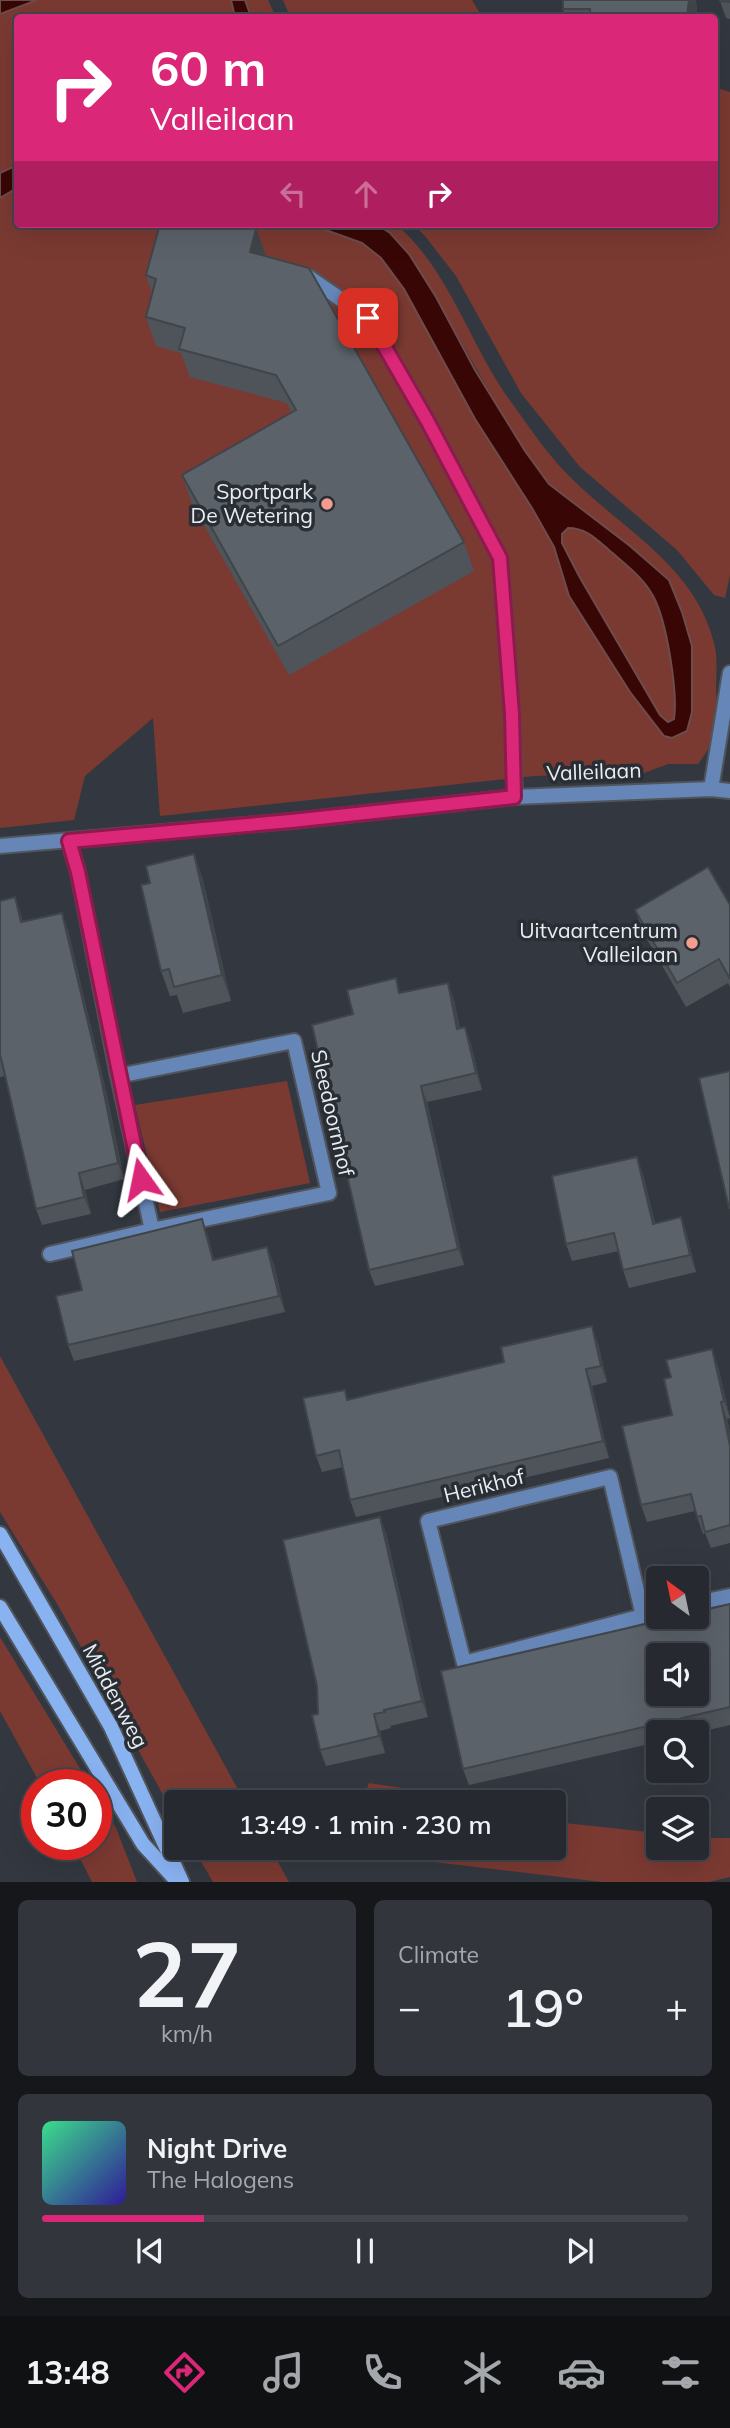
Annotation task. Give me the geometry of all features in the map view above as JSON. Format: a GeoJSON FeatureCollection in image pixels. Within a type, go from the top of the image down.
{"type":"FeatureCollection","features":[{"type":"Feature","properties":{"kind":"main road","name":"Middenweg"},"geometry":{"type":"LineString","coordinates":[[0,1534],[111,1727],[180,1882]]}},
{"type":"Feature","properties":{"kind":"main road","name":"Middenweg"},"geometry":{"type":"LineString","coordinates":[[0,1607],[143,1844],[180,1882]]}},
{"type":"Feature","properties":{"kind":"street"},"geometry":{"type":"LineString","coordinates":[[307,276],[368,318],[428,422],[500,558],[512,714],[514,797]]}},
{"type":"Feature","properties":{"kind":"street"},"geometry":{"type":"LineString","coordinates":[[711,789],[730,673]]}},
{"type":"Feature","properties":{"kind":"street","name":"Valleilaan"},"geometry":{"type":"LineString","coordinates":[[0,846],[291,821],[514,797],[711,789],[730,791]]}},
{"type":"Feature","properties":{"kind":"street"},"geometry":{"type":"LineString","coordinates":[[69,841],[78,872],[118,1076],[152,1230]]}},
{"type":"Feature","properties":{"kind":"street","name":"Sleedoornhof"},"geometry":{"type":"LineString","coordinates":[[50,1254],[329,1193],[294,1041],[118,1076]]}},
{"type":"Feature","properties":{"kind":"street","name":"Herikhof"},"geometry":{"type":"LineString","coordinates":[[643,1616],[610,1478],[428,1521],[464,1663],[643,1616],[646,1615]]}},
{"type":"Feature","properties":{"kind":"street"},"geometry":{"type":"LineString","coordinates":[[709,1600],[730,1596]]}},
{"type":"Feature","properties":{"kind":"shaded area"},"geometry":{"type":"Polygon","coordinates":[[[0,0],[37,0],[0,14],[0,0]]]}},
{"type":"Feature","properties":{"kind":"shaded area"},"geometry":{"type":"Polygon","coordinates":[[[37,0],[231,0],[234,14],[14,14],[14,166],[0,173],[0,14],[37,0]]]}},
{"type":"Feature","properties":{"kind":"shaded area"},"geometry":{"type":"Polygon","coordinates":[[[231,0],[245,0],[250,14],[234,14],[231,0]]]}},
{"type":"Feature","properties":{"kind":"shaded area"},"geometry":{"type":"Polygon","coordinates":[[[245,0],[268,0],[275,14],[250,14],[245,0]]]}},
{"type":"Feature","properties":{"kind":"shaded area"},"geometry":{"type":"Polygon","coordinates":[[[283,0],[472,0],[480,14],[289,14],[283,0]]]}},
{"type":"Feature","properties":{"kind":"shaded area"},"geometry":{"type":"Polygon","coordinates":[[[718,88],[730,92],[730,575],[725,598],[714,595],[677,550],[580,467],[521,393],[456,276],[417,228],[718,228],[718,88]]]}},
{"type":"Feature","properties":{"kind":"shaded area"},"geometry":{"type":"Polygon","coordinates":[[[14,166],[14,190],[0,198],[0,173],[14,166]]]}},
{"type":"Feature","properties":{"kind":"shaded area","name":"Sportpark De Wetering"},"geometry":{"type":"Polygon","coordinates":[[[14,190],[14,228],[320,228],[362,243],[381,258],[404,289],[475,419],[554,547],[569,596],[630,692],[664,736],[672,738],[692,646],[669,580],[630,546],[549,484],[502,414],[409,254],[382,228],[400,228],[432,265],[499,384],[548,452],[590,496],[674,570],[691,592],[704,616],[716,654],[716,730],[710,746],[698,764],[668,764],[644,773],[534,776],[160,816],[153,718],[85,776],[74,820],[0,828],[0,198],[14,190]]]}},
{"type":"Feature","properties":{"kind":"shaded area"},"geometry":{"type":"Polygon","coordinates":[[[320,228],[382,228],[390,233],[409,254],[436,297],[475,370],[525,451],[549,484],[630,546],[669,580],[692,646],[692,712],[687,731],[672,738],[664,736],[630,692],[569,596],[554,547],[532,508],[475,419],[404,289],[381,258],[362,243],[320,228]],[[568,528],[562,534],[562,543],[660,715],[668,722],[674,719],[675,707],[671,660],[656,602],[636,573],[585,532],[568,528]]]}},
{"type":"Feature","properties":{"kind":"shaded area"},"geometry":{"type":"Polygon","coordinates":[[[568,528],[580,530],[595,538],[636,573],[652,594],[668,643],[675,693],[675,719],[668,722],[660,716],[579,576],[562,543],[562,534],[568,528]]]}},
{"type":"Feature","properties":{"kind":"shaded area"},"geometry":{"type":"Polygon","coordinates":[[[287,1081],[310,1183],[160,1212],[135,1105],[287,1081]]]}},
{"type":"Feature","properties":{"kind":"shaded area"},"geometry":{"type":"Polygon","coordinates":[[[0,1356],[238,1790],[164,1790],[164,1797],[59,1607],[0,1512],[0,1356]]]}},
{"type":"Feature","properties":{"kind":"shaded area"},"geometry":{"type":"Polygon","coordinates":[[[0,1637],[80,1769],[32,1769],[0,1711],[0,1637]]]}},
{"type":"Feature","properties":{"kind":"shaded area"},"geometry":{"type":"Polygon","coordinates":[[[369,1783],[415,1790],[366,1790],[369,1783]]]}},
{"type":"Feature","properties":{"kind":"shaded area"},"geometry":{"type":"Polygon","coordinates":[[[112,1822],[137,1882],[92,1882],[81,1860],[112,1860],[112,1822]]]}},
{"type":"Feature","properties":{"kind":"shaded area"},"geometry":{"type":"Polygon","coordinates":[[[566,1823],[646,1832],[646,1860],[709,1860],[709,1838],[730,1838],[730,1877],[709,1882],[602,1882],[416,1860],[566,1860],[566,1823]]]}},
{"type":"Feature","properties":{"kind":"shaded area"},"geometry":{"type":"Polygon","coordinates":[[[200,1860],[277,1860],[289,1882],[213,1882],[200,1860]]]}},
{"type":"Feature","properties":{"kind":"building"},"geometry":{"type":"Polygon","coordinates":[[[563,0],[689,0],[687,14],[590,14],[590,9],[563,9],[563,0]]]}},
{"type":"Feature","properties":{"kind":"building"},"geometry":{"type":"Polygon","coordinates":[[[159,228],[256,229],[250,252],[309,268],[464,542],[278,646],[182,475],[296,410],[276,375],[179,349],[185,328],[146,317],[156,279],[146,275],[159,228]]]}},
{"type":"Feature","properties":{"kind":"building"},"geometry":{"type":"Polygon","coordinates":[[[194,854],[222,975],[174,987],[169,969],[161,971],[141,885],[150,883],[146,866],[194,854]]]}},
{"type":"Feature","properties":{"kind":"building"},"geometry":{"type":"Polygon","coordinates":[[[708,867],[730,905],[730,979],[719,959],[677,983],[635,910],[708,867]]]}},
{"type":"Feature","properties":{"kind":"building"},"geometry":{"type":"Polygon","coordinates":[[[15,897],[21,922],[62,913],[118,1163],[79,1173],[84,1197],[36,1209],[0,1059],[0,901],[15,897]]]}},
{"type":"Feature","properties":{"kind":"building"},"geometry":{"type":"Polygon","coordinates":[[[396,978],[399,993],[448,983],[457,1029],[465,1027],[476,1073],[421,1086],[458,1249],[369,1270],[312,1025],[353,1014],[347,990],[396,978]]]}},
{"type":"Feature","properties":{"kind":"building"},"geometry":{"type":"Polygon","coordinates":[[[730,1071],[730,1207],[729,1208],[699,1078],[730,1071]]]}},
{"type":"Feature","properties":{"kind":"building"},"geometry":{"type":"Polygon","coordinates":[[[637,1157],[653,1224],[681,1217],[690,1255],[623,1270],[614,1233],[566,1244],[552,1176],[637,1157]]]}},
{"type":"Feature","properties":{"kind":"building"},"geometry":{"type":"Polygon","coordinates":[[[202,1219],[213,1260],[267,1247],[279,1296],[68,1345],[56,1296],[82,1290],[72,1251],[202,1219]]]}},
{"type":"Feature","properties":{"kind":"building"},"geometry":{"type":"Polygon","coordinates":[[[592,1326],[601,1366],[586,1369],[603,1441],[350,1500],[339,1450],[316,1456],[303,1398],[345,1390],[347,1400],[504,1362],[501,1347],[592,1326]]]}},
{"type":"Feature","properties":{"kind":"building"},"geometry":{"type":"Polygon","coordinates":[[[712,1349],[724,1401],[721,1402],[730,1446],[730,1525],[705,1532],[701,1516],[697,1517],[691,1494],[641,1505],[622,1426],[672,1415],[664,1379],[671,1377],[666,1360],[712,1349]]]}},
{"type":"Feature","properties":{"kind":"building"},"geometry":{"type":"Polygon","coordinates":[[[380,1517],[422,1701],[374,1714],[379,1736],[320,1750],[312,1715],[318,1714],[317,1686],[283,1540],[380,1517]]]}},
{"type":"Feature","properties":{"kind":"building"},"geometry":{"type":"Polygon","coordinates":[[[730,1604],[730,1707],[674,1720],[646,1720],[646,1727],[463,1769],[441,1671],[646,1624],[646,1629],[709,1629],[709,1609],[730,1604]]]}},
{"type":"Feature","properties":{"kind":"place","name":"Sportpark De Wetering"},"geometry":{"type":"Point","coordinates":[327,504]}},
{"type":"Feature","properties":{"kind":"place","name":"Uitvaartcentrum Valleilaan"},"geometry":{"type":"Point","coordinates":[692,943]}},
{"type":"Feature","properties":{"kind":"route"},"geometry":{"type":"LineString","coordinates":[[141,1179],[78,872],[69,841],[514,797],[512,714],[500,558],[428,422],[368,318]]}}]}
